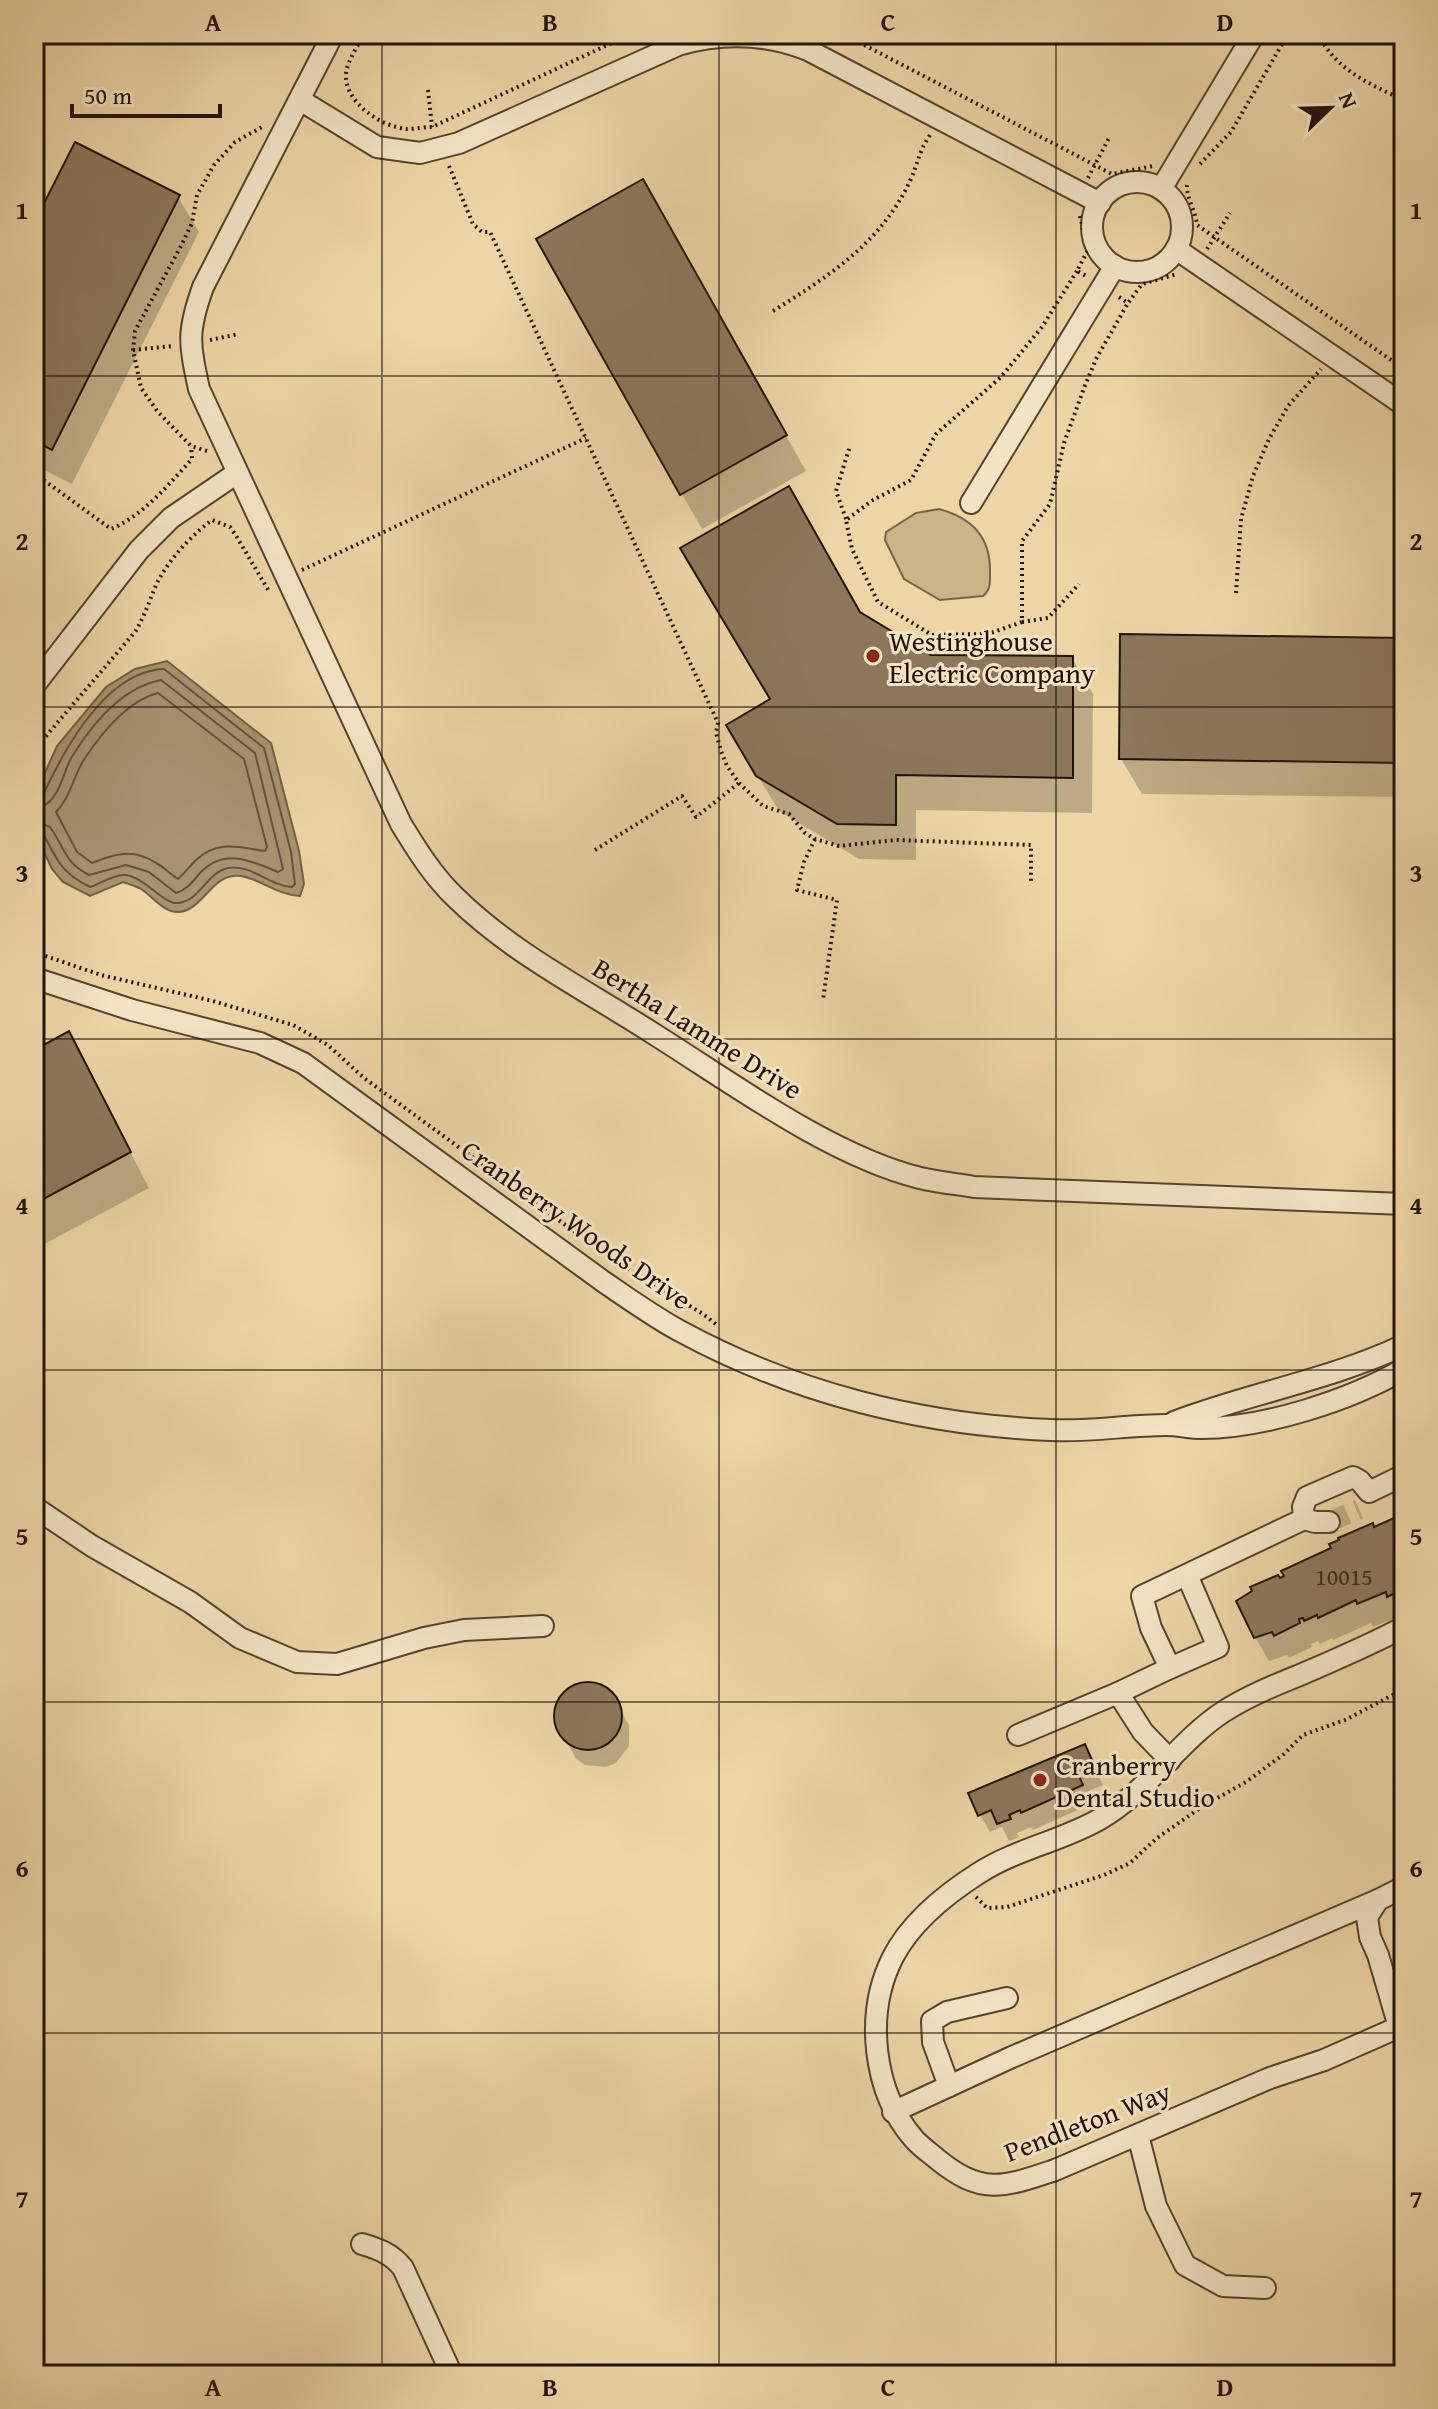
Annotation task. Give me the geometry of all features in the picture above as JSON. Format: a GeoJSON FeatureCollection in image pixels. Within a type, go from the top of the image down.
{"type":"FeatureCollection","features":[{"type":"Feature","properties":{"kind":"street","name":"Bertha Lamme Drive"},"geometry":{"type":"LineString","coordinates":[[333,34],[203,287],[191,321],[191,352],[199,389],[401,824],[421,857],[452,895],[529,958],[829,1142],[919,1178],[974,1187],[1404,1204]]}},
{"type":"Feature","properties":{"kind":"street"},"geometry":{"type":"LineString","coordinates":[[1161,189],[1254,34]]}},
{"type":"Feature","properties":{"kind":"street"},"geometry":{"type":"LineString","coordinates":[[300,100],[377,147],[420,153],[441,149],[493,129],[678,45],[743,35],[788,42],[808,50],[1100,203]]}},
{"type":"Feature","properties":{"kind":"street"},"geometry":{"type":"LineString","coordinates":[[1131,183],[1146,183],[1161,189],[1173,200],[1180,214],[1182,229],[1176,249],[1159,267],[1144,272],[1115,266],[1103,256],[1095,242],[1095,211],[1116,188],[1131,183]]}},
{"type":"Feature","properties":{"kind":"street"},"geometry":{"type":"LineString","coordinates":[[1176,249],[1404,405]]}},
{"type":"Feature","properties":{"kind":"street"},"geometry":{"type":"LineString","coordinates":[[971,503],[1115,266]]}},
{"type":"Feature","properties":{"kind":"street"},"geometry":{"type":"LineString","coordinates":[[34,686],[139,550],[171,518],[237,473]]}},
{"type":"Feature","properties":{"kind":"street","name":"Cranberry Woods Drive"},"geometry":{"type":"LineString","coordinates":[[34,978],[132,1010],[235,1035],[303,1063],[614,1289],[680,1331],[778,1376],[852,1400],[956,1422],[1055,1430],[1166,1425],[1203,1428],[1295,1413],[1374,1387],[1404,1369]]}},
{"type":"Feature","properties":{"kind":"street","name":"Cranberry Woods Drive"},"geometry":{"type":"LineString","coordinates":[[1166,1425],[1199,1412],[1311,1381],[1404,1345]]}},
{"type":"Feature","properties":{"kind":"street"},"geometry":{"type":"LineString","coordinates":[[1304,1519],[1303,1507],[1307,1497],[1353,1477],[1360,1481],[1364,1500],[1404,1475]]}},
{"type":"Feature","properties":{"kind":"street"},"geometry":{"type":"LineString","coordinates":[[34,1507],[92,1546],[190,1602],[240,1638],[297,1662],[337,1664],[424,1638],[464,1630],[543,1626]]}},
{"type":"Feature","properties":{"kind":"street"},"geometry":{"type":"LineString","coordinates":[[1170,1668],[1151,1628],[1142,1596],[1304,1519],[1329,1522]]}},
{"type":"Feature","properties":{"kind":"street"},"geometry":{"type":"LineString","coordinates":[[1018,1735],[1218,1647],[1187,1575]]}},
{"type":"Feature","properties":{"kind":"street","name":"Pendleton Way"},"geometry":{"type":"LineString","coordinates":[[1378,1900],[1367,1917],[1370,1937],[1402,2026],[1324,2060],[1270,2078],[1055,2170],[1019,2182],[988,2186],[957,2176],[916,2141],[893,2112],[880,2068],[874,2029],[882,1990],[893,1958],[912,1929],[945,1897],[982,1871],[1102,1818],[1219,1714],[1253,1693],[1368,1646],[1404,1627]]}},
{"type":"Feature","properties":{"kind":"street"},"geometry":{"type":"LineString","coordinates":[[1118,1693],[1143,1732],[1170,1760]]}},
{"type":"Feature","properties":{"kind":"street"},"geometry":{"type":"LineString","coordinates":[[893,2112],[1404,1887]]}},
{"type":"Feature","properties":{"kind":"street"},"geometry":{"type":"LineString","coordinates":[[949,2086],[933,2042],[932,2021],[947,2012],[1007,1998]]}},
{"type":"Feature","properties":{"kind":"street"},"geometry":{"type":"LineString","coordinates":[[1138,2135],[1156,2206],[1185,2265],[1223,2286],[1265,2288]]}},
{"type":"Feature","properties":{"kind":"street"},"geometry":{"type":"LineString","coordinates":[[362,2244],[380,2249],[395,2258],[403,2268],[452,2375]]}},
{"type":"Feature","properties":{"kind":"path"},"geometry":{"type":"LineString","coordinates":[[364,34],[348,66],[346,77],[349,93],[383,122],[405,129],[432,127],[631,34]]}},
{"type":"Feature","properties":{"kind":"path"},"geometry":{"type":"LineString","coordinates":[[843,34],[1112,174],[1154,166],[1161,158],[1189,176],[1186,190],[1193,204],[1197,225],[1404,369]]}},
{"type":"Feature","properties":{"kind":"path"},"geometry":{"type":"LineString","coordinates":[[1199,165],[1231,132],[1288,34]]}},
{"type":"Feature","properties":{"kind":"path"},"geometry":{"type":"LineString","coordinates":[[1318,34],[1334,60],[1362,81],[1404,100]]}},
{"type":"Feature","properties":{"kind":"path"},"geometry":{"type":"LineString","coordinates":[[428,90],[432,127]]}},
{"type":"Feature","properties":{"kind":"path"},"geometry":{"type":"LineString","coordinates":[[773,311],[843,266],[870,239],[911,180],[918,154],[940,118]]}},
{"type":"Feature","properties":{"kind":"path"},"geometry":{"type":"LineString","coordinates":[[1109,138],[1072,204],[1080,213],[1088,250],[1077,271],[1128,303],[1142,284],[1173,274],[1189,275],[1230,213]]}},
{"type":"Feature","properties":{"kind":"path"},"geometry":{"type":"LineString","coordinates":[[441,149],[473,224],[482,232],[490,232],[718,723],[716,733],[721,751],[739,783],[763,806],[789,814],[805,833],[839,846],[896,840],[1031,845],[1031,882]]}},
{"type":"Feature","properties":{"kind":"path"},"geometry":{"type":"LineString","coordinates":[[1236,593],[1241,519],[1253,476],[1288,406],[1309,385],[1331,355]]}},
{"type":"Feature","properties":{"kind":"path"},"geometry":{"type":"LineString","coordinates":[[286,577],[586,438]]}},
{"type":"Feature","properties":{"kind":"path"},"geometry":{"type":"LineString","coordinates":[[34,473],[111,529],[143,509],[177,475],[192,459],[191,446]]}},
{"type":"Feature","properties":{"kind":"path"},"geometry":{"type":"LineString","coordinates":[[846,520],[836,491],[850,446]]}},
{"type":"Feature","properties":{"kind":"path"},"geometry":{"type":"LineString","coordinates":[[34,750],[135,632],[146,614],[157,582],[170,562],[195,533],[212,520],[230,527],[248,552],[271,595]]}},
{"type":"Feature","properties":{"kind":"path"},"geometry":{"type":"LineString","coordinates":[[235,534],[243,524]]}},
{"type":"Feature","properties":{"kind":"path"},"geometry":{"type":"LineString","coordinates":[[1022,622],[1048,618],[1079,584]]}},
{"type":"Feature","properties":{"kind":"path"},"geometry":{"type":"LineString","coordinates":[[595,850],[682,796],[696,817],[739,783]]}},
{"type":"Feature","properties":{"kind":"path"},"geometry":{"type":"LineString","coordinates":[[815,839],[804,862],[797,890],[837,900],[823,1000]]}},
{"type":"Feature","properties":{"kind":"path"},"geometry":{"type":"LineString","coordinates":[[963,1884],[987,1908],[1007,1907],[1104,1875],[1130,1863],[1168,1830],[1246,1782],[1284,1754],[1303,1735],[1345,1720],[1404,1689]]}},
{"type":"Feature","properties":{"kind":"shaded area"},"geometry":{"type":"Polygon","coordinates":[[[939,509],[970,524],[983,539],[990,579],[989,588],[983,596],[940,600],[904,579],[885,540],[886,532],[916,513],[939,509]]]}},
{"type":"Feature","properties":{"kind":"water"},"geometry":{"type":"Polygon","coordinates":[[[167,661],[271,743],[299,851],[304,884],[300,896],[241,876],[230,876],[221,880],[191,908],[182,912],[171,911],[141,889],[123,882],[90,896],[63,882],[52,869],[34,831],[34,797],[57,746],[106,687],[135,669],[167,661]]]}},
{"type":"Feature","properties":{"kind":"building"},"geometry":{"type":"Polygon","coordinates":[[[75,142],[180,195],[52,450],[34,441],[34,223],[75,142]]]}},
{"type":"Feature","properties":{"kind":"building"},"geometry":{"type":"Polygon","coordinates":[[[643,179],[787,435],[680,495],[536,239],[643,179]]]}},
{"type":"Feature","properties":{"kind":"building","name":"Westinghouse Electric Company"},"geometry":{"type":"Polygon","coordinates":[[[789,486],[860,612],[931,655],[1073,656],[1073,778],[896,775],[896,825],[837,824],[756,776],[726,725],[770,699],[680,548],[789,486]]]}},
{"type":"Feature","properties":{"kind":"building"},"geometry":{"type":"Polygon","coordinates":[[[1120,634],[1404,638],[1404,763],[1119,759],[1120,634]]]}},
{"type":"Feature","properties":{"kind":"building"},"geometry":{"type":"Polygon","coordinates":[[[69,1031],[131,1152],[34,1204],[34,1050],[69,1031]]]}},
{"type":"Feature","properties":{"kind":"building"},"geometry":{"type":"Polygon","coordinates":[[[1403,1514],[1404,1589],[1387,1597],[1386,1592],[1357,1604],[1356,1600],[1318,1618],[1317,1615],[1304,1621],[1303,1618],[1299,1619],[1300,1623],[1274,1636],[1272,1632],[1254,1638],[1236,1601],[1252,1591],[1250,1587],[1278,1575],[1280,1578],[1284,1576],[1281,1571],[1331,1548],[1329,1544],[1338,1538],[1403,1514]]]}},
{"type":"Feature","properties":{"kind":"building"},"geometry":{"type":"Polygon","coordinates":[[[588,1682],[612,1692],[622,1716],[612,1740],[588,1750],[564,1740],[554,1716],[564,1692],[588,1682]]]}},
{"type":"Feature","properties":{"kind":"building","name":"Cranberry Dental Studio"},"geometry":{"type":"Polygon","coordinates":[[[1085,1744],[1095,1767],[1078,1774],[1083,1785],[1021,1813],[1020,1810],[1009,1815],[1011,1819],[997,1824],[991,1810],[978,1816],[968,1793],[1085,1744]]]}},
{"type":"Feature","properties":{"kind":"tunnel"},"geometry":{"type":"LineString","coordinates":[[1329,1522],[1359,1509]]}},
{"type":"Feature","properties":{"kind":"place","name":"Westinghouse Electric Company"},"geometry":{"type":"Point","coordinates":[873,656]}},
{"type":"Feature","properties":{"kind":"place","name":"Cranberry Dental Studio"},"geometry":{"type":"Point","coordinates":[1040,1780]}}]}
